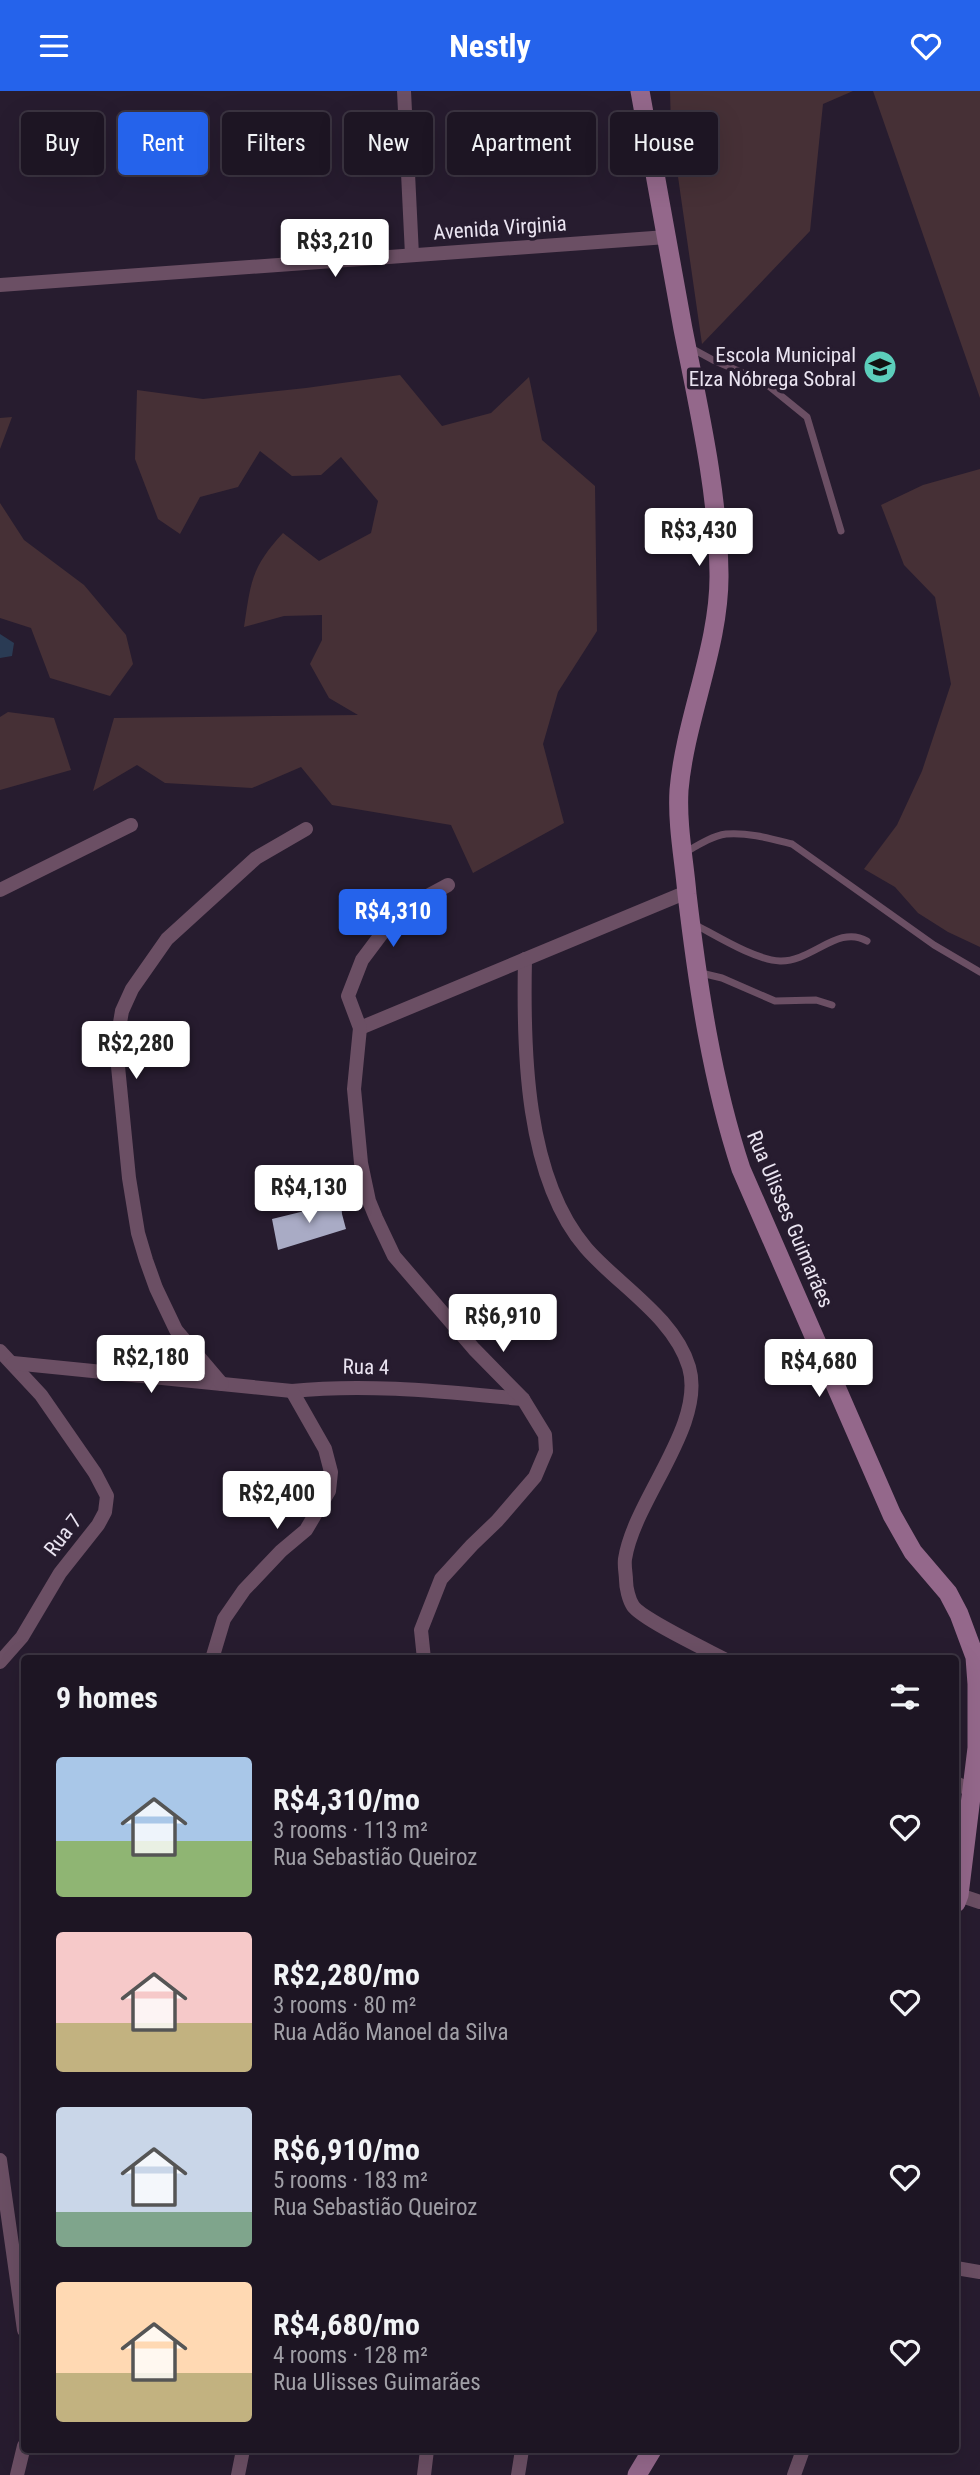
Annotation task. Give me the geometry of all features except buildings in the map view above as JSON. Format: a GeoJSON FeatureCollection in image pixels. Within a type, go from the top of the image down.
{"type":"FeatureCollection","features":[{"type":"Feature","properties":{"kind":"main road","name":"Rua Ulisses Guimarães"},"geometry":{"type":"LineString","coordinates":[[640,91],[718,530],[719,579],[715,615],[679,791],[681,855],[697,972],[726,1125],[741,1169],[892,1514],[913,1552],[948,1593],[975,1657],[977,1748],[964,1787],[959,1867]]}},
{"type":"Feature","properties":{"kind":"main road"},"geometry":{"type":"LineString","coordinates":[[637,2475],[650,2453]]}},
{"type":"Feature","properties":{"kind":"street"},"geometry":{"type":"LineString","coordinates":[[404,91],[412,255]]}},
{"type":"Feature","properties":{"kind":"street","name":"Avenida Virginia"},"geometry":{"type":"LineString","coordinates":[[0,285],[667,237]]}},
{"type":"Feature","properties":{"kind":"street"},"geometry":{"type":"LineString","coordinates":[[0,890],[131,825]]}},
{"type":"Feature","properties":{"kind":"street"},"geometry":{"type":"LineString","coordinates":[[222,1384],[176,1330],[146,1260],[138,1233],[129,1178],[116,1046],[122,1011],[132,989],[167,939],[256,858],[306,829]]}},
{"type":"Feature","properties":{"kind":"street"},"geometry":{"type":"LineString","coordinates":[[424,1655],[421,1630],[441,1579],[497,1521],[535,1476],[546,1451],[545,1435],[523,1399],[466,1340],[394,1256],[369,1201],[361,1163],[354,1089],[360,1028],[348,996],[362,960],[398,912],[448,885]]}},
{"type":"Feature","properties":{"kind":"street"},"geometry":{"type":"LineString","coordinates":[[360,1028],[687,892]]}},
{"type":"Feature","properties":{"kind":"street"},"geometry":{"type":"LineString","coordinates":[[525,959],[524,1021],[530,1088],[538,1146],[552,1194],[570,1227],[587,1249],[649,1308],[680,1344],[690,1368],[692,1391],[688,1409],[670,1457],[647,1499],[628,1550],[625,1560],[626,1587],[633,1607],[717,1655]]}},
{"type":"Feature","properties":{"kind":"street"},"geometry":{"type":"LineString","coordinates":[[0,1351],[13,1363]]}},
{"type":"Feature","properties":{"kind":"street","name":"Rua 4"},"geometry":{"type":"LineString","coordinates":[[13,1363],[292,1391],[366,1387],[523,1399]]}},
{"type":"Feature","properties":{"kind":"street","name":"Rua 7"},"geometry":{"type":"LineString","coordinates":[[0,1662],[22,1637],[60,1573],[98,1525],[105,1512],[107,1496],[41,1395],[13,1363]]}},
{"type":"Feature","properties":{"kind":"street"},"geometry":{"type":"LineString","coordinates":[[213,1655],[224,1619],[244,1590],[281,1551],[306,1530],[329,1491],[331,1472],[325,1449],[292,1391]]}},
{"type":"Feature","properties":{"kind":"street"},"geometry":{"type":"LineString","coordinates":[[959,1899],[980,1902]]}},
{"type":"Feature","properties":{"kind":"street"},"geometry":{"type":"LineString","coordinates":[[0,2159],[21,2309]]}},
{"type":"Feature","properties":{"kind":"street"},"geometry":{"type":"LineString","coordinates":[[959,2268],[980,2272]]}},
{"type":"Feature","properties":{"kind":"street"},"geometry":{"type":"LineString","coordinates":[[17,2475],[22,2453]]}},
{"type":"Feature","properties":{"kind":"street"},"geometry":{"type":"LineString","coordinates":[[238,2475],[242,2453]]}},
{"type":"Feature","properties":{"kind":"street"},"geometry":{"type":"LineString","coordinates":[[424,2475],[427,2453]]}},
{"type":"Feature","properties":{"kind":"street"},"geometry":{"type":"LineString","coordinates":[[518,2475],[522,2453]]}},
{"type":"Feature","properties":{"kind":"street"},"geometry":{"type":"LineString","coordinates":[[794,2475],[802,2453]]}},
{"type":"Feature","properties":{"kind":"lane"},"geometry":{"type":"LineString","coordinates":[[687,345],[713,360],[764,382],[807,417],[841,531]]}},
{"type":"Feature","properties":{"kind":"lane"},"geometry":{"type":"LineString","coordinates":[[681,855],[710,839],[727,834],[765,837],[792,844],[934,945],[980,972]]}},
{"type":"Feature","properties":{"kind":"lane"},"geometry":{"type":"LineString","coordinates":[[690,923],[752,953],[776,961],[801,958],[843,936],[854,935],[867,941]]}},
{"type":"Feature","properties":{"kind":"lane"},"geometry":{"type":"LineString","coordinates":[[697,972],[723,978],[775,1001],[816,1000],[832,1005]]}},
{"type":"Feature","properties":{"kind":"shaded area"},"geometry":{"type":"Polygon","coordinates":[[[670,91],[853,91],[823,104],[810,231],[702,344],[678,175],[718,175],[718,112],[671,112],[670,91]]]}},
{"type":"Feature","properties":{"kind":"shaded area"},"geometry":{"type":"Polygon","coordinates":[[[873,91],[980,91],[980,398],[873,91]]]}},
{"type":"Feature","properties":{"kind":"shaded area"},"geometry":{"type":"Polygon","coordinates":[[[400,375],[442,426],[491,413],[529,377],[542,440],[595,486],[597,631],[558,692],[543,744],[564,823],[473,873],[451,825],[332,805],[301,767],[252,788],[165,783],[137,765],[93,791],[114,718],[358,715],[329,698],[310,664],[322,640],[322,615],[284,616],[244,627],[258,566],[283,533],[319,561],[371,533],[378,501],[341,457],[321,475],[292,476],[260,451],[238,487],[200,497],[180,534],[158,519],[135,459],[137,390],[203,399],[400,375]]]}},
{"type":"Feature","properties":{"kind":"shaded area"},"geometry":{"type":"Polygon","coordinates":[[[12,417],[0,449],[0,418],[12,417]]]}},
{"type":"Feature","properties":{"kind":"shaded area"},"geometry":{"type":"Polygon","coordinates":[[[980,469],[980,947],[948,932],[918,913],[895,887],[864,869],[897,825],[922,771],[951,684],[935,597],[904,565],[881,505],[923,485],[980,469]]]}},
{"type":"Feature","properties":{"kind":"shaded area"},"geometry":{"type":"Polygon","coordinates":[[[0,503],[24,540],[84,585],[126,635],[133,664],[110,696],[50,678],[31,628],[0,618],[0,503]]]}},
{"type":"Feature","properties":{"kind":"shaded area"},"geometry":{"type":"Polygon","coordinates":[[[8,712],[54,718],[71,770],[0,790],[0,717],[8,712]]]}},
{"type":"Feature","properties":{"kind":"water"},"geometry":{"type":"Polygon","coordinates":[[[0,634],[14,643],[12,656],[0,658],[0,634]]]}},
{"type":"Feature","properties":{"kind":"place","name":"Escola Municipal Elza Nóbrega Sobral"},"geometry":{"type":"Point","coordinates":[880,367]}}]}
